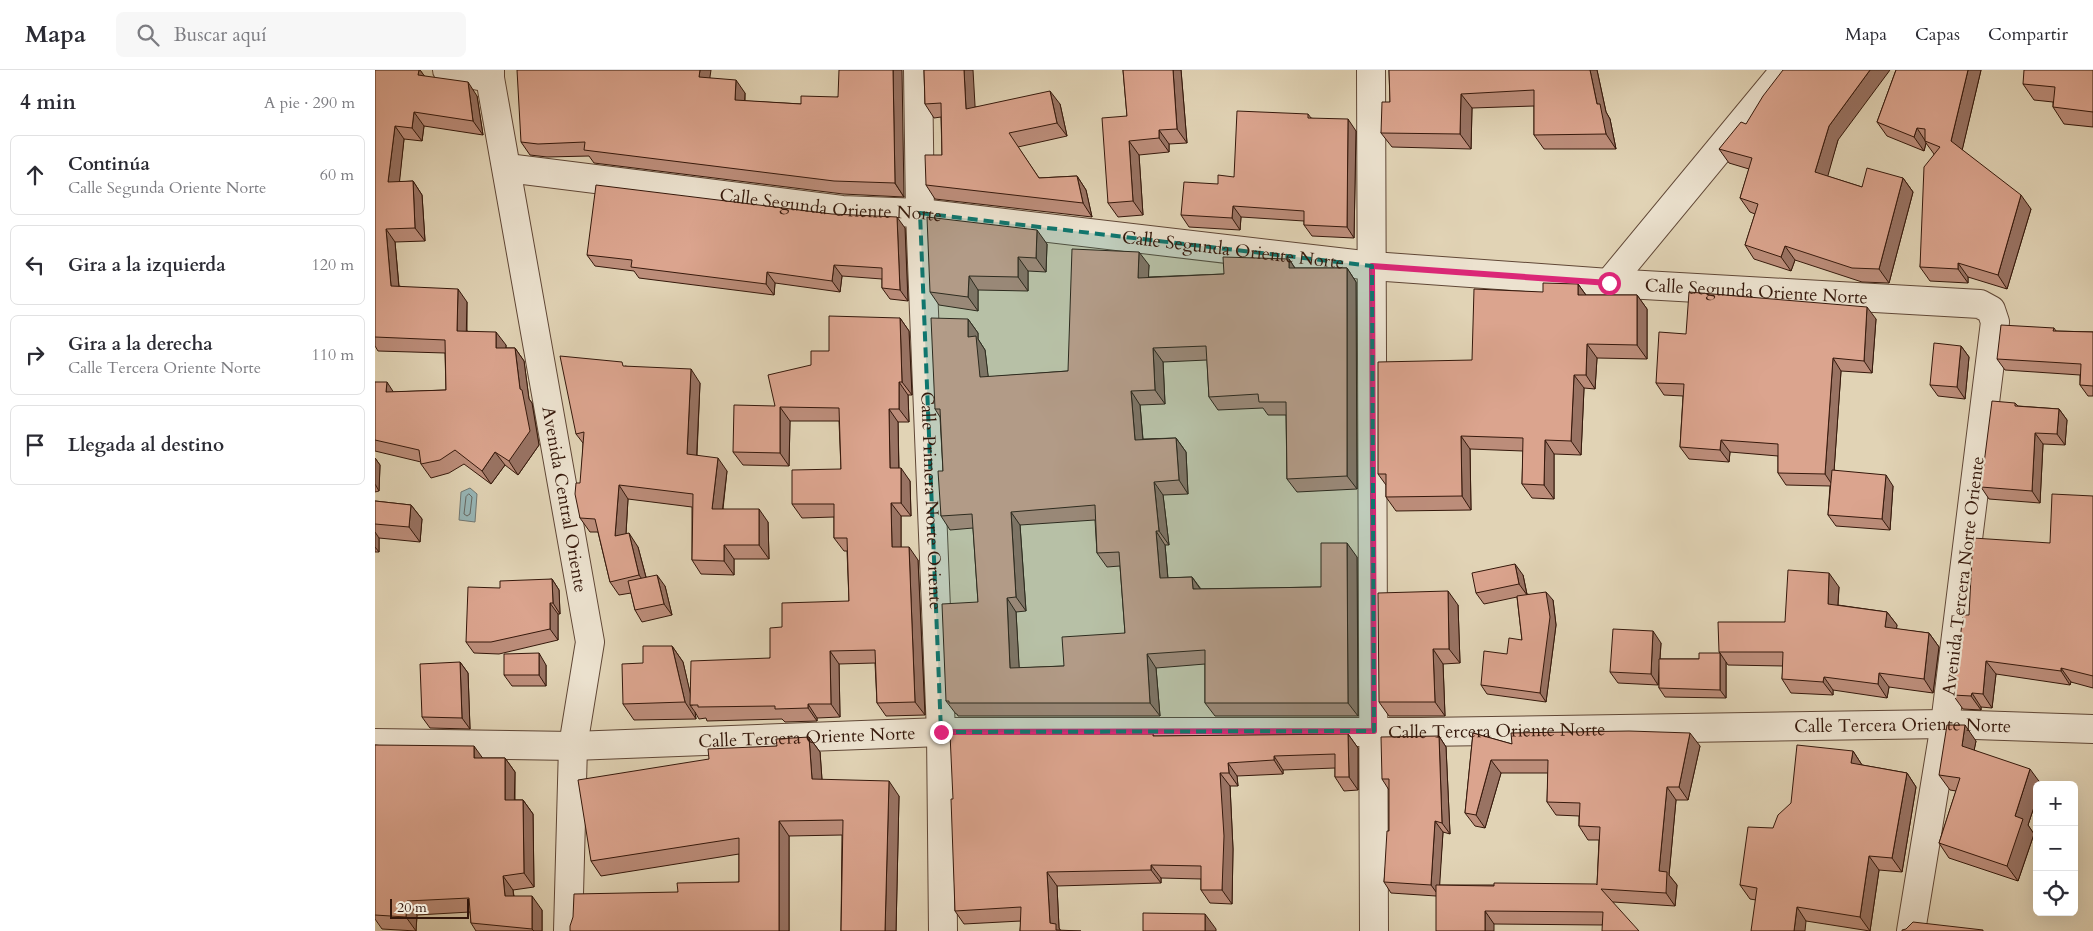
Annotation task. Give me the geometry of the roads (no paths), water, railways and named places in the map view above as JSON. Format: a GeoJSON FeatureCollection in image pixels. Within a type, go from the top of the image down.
{"type":"FeatureCollection","features":[{"type":"Feature","properties":{"kind":"street"},"geometry":{"type":"LineString","coordinates":[[447,70],[490,74]]}},
{"type":"Feature","properties":{"kind":"street","name":"Calle Primera Norte Oriente"},"geometry":{"type":"LineString","coordinates":[[918,70],[920,213],[941,732],[943,931]]}},
{"type":"Feature","properties":{"kind":"street"},"geometry":{"type":"LineString","coordinates":[[1371,70],[1374,931]]}},
{"type":"Feature","properties":{"kind":"street"},"geometry":{"type":"LineString","coordinates":[[1609,283],[1785,70]]}},
{"type":"Feature","properties":{"kind":"street","name":"Avenida Central Oriente"},"geometry":{"type":"LineString","coordinates":[[490,74],[591,642],[573,746],[569,931]]}},
{"type":"Feature","properties":{"kind":"street","name":"Calle Segunda Oriente Norte"},"geometry":{"type":"LineString","coordinates":[[507,168],[842,210],[920,213],[1372,266],[1609,283],[1980,304],[1991,310]]}},
{"type":"Feature","properties":{"kind":"street","name":"Avenida Tercera Norte Oriente"},"geometry":{"type":"LineString","coordinates":[[1911,931],[1945,724],[1995,322],[1991,310]]}},
{"type":"Feature","properties":{"kind":"street","name":"Calle Tercera Oriente Norte"},"geometry":{"type":"LineString","coordinates":[[375,743],[573,746],[941,732],[1421,732],[1945,724],[2093,730]]}},
{"type":"Feature","properties":{"kind":"water"},"geometry":{"type":"Polygon","coordinates":[[[470,488],[477,494],[475,522],[459,520],[461,492],[470,488]]]}}]}
